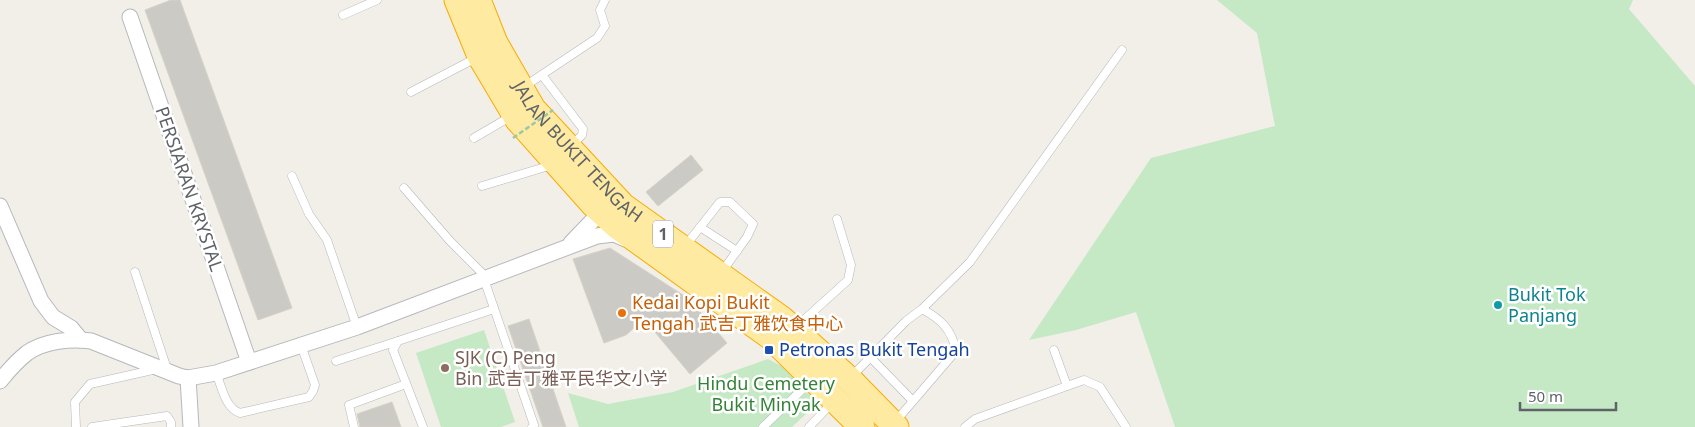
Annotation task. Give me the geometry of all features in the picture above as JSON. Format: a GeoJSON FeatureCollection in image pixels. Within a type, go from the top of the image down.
{"type":"FeatureCollection","features":[{"type":"Feature","properties":{"kind":"highway","name":"JALAN BUKIT TENGAH"},"geometry":{"type":"LineString","coordinates":[[457,0],[480,56],[514,126]]}},
{"type":"Feature","properties":{"kind":"highway","name":"JALAN BUKIT TENGAH"},"geometry":{"type":"LineString","coordinates":[[478,0],[495,43],[533,109],[593,204],[617,226],[771,337],[814,378],[842,389],[895,425]]}},
{"type":"Feature","properties":{"kind":"highway","name":"JALAN BUKIT TENGAH"},"geometry":{"type":"LineString","coordinates":[[514,126],[518,120],[623,206],[794,329],[842,389],[862,427]]}},
{"type":"Feature","properties":{"kind":"street","name":"PERSIARAN KRYSTAL"},"geometry":{"type":"LineString","coordinates":[[130,17],[249,362]]}},
{"type":"Feature","properties":{"kind":"street"},"geometry":{"type":"LineString","coordinates":[[568,246],[596,217],[597,212],[593,204]]}},
{"type":"Feature","properties":{"kind":"street"},"geometry":{"type":"LineString","coordinates":[[0,206],[41,301],[53,317],[71,328],[81,340]]}},
{"type":"Feature","properties":{"kind":"street"},"geometry":{"type":"LineString","coordinates":[[0,381],[28,352],[50,343],[81,340],[91,341],[188,378],[216,373],[357,327],[597,236],[614,234],[658,255]]}},
{"type":"Feature","properties":{"kind":"street"},"geometry":{"type":"LineString","coordinates":[[188,378],[191,427]]}},
{"type":"Feature","properties":{"kind":"lane"},"geometry":{"type":"LineString","coordinates":[[343,15],[377,0]]}},
{"type":"Feature","properties":{"kind":"lane"},"geometry":{"type":"LineString","coordinates":[[521,89],[597,38],[605,26],[600,10],[605,0]]}},
{"type":"Feature","properties":{"kind":"lane"},"geometry":{"type":"LineString","coordinates":[[809,427],[906,321],[922,309],[970,262],[1122,50]]}},
{"type":"Feature","properties":{"kind":"lane"},"geometry":{"type":"LineString","coordinates":[[411,92],[480,56]]}},
{"type":"Feature","properties":{"kind":"lane"},"geometry":{"type":"LineString","coordinates":[[482,186],[562,156],[582,135],[583,129],[542,75]]}},
{"type":"Feature","properties":{"kind":"lane"},"geometry":{"type":"LineString","coordinates":[[474,138],[514,126]]}},
{"type":"Feature","properties":{"kind":"lane"},"geometry":{"type":"LineString","coordinates":[[292,176],[308,214],[327,240],[357,327]]}},
{"type":"Feature","properties":{"kind":"lane"},"geometry":{"type":"LineString","coordinates":[[404,188],[450,241],[486,278],[494,309],[534,425],[532,427]]}},
{"type":"Feature","properties":{"kind":"lane"},"geometry":{"type":"LineString","coordinates":[[683,249],[720,202],[730,202],[753,224],[747,237],[720,275]]}},
{"type":"Feature","properties":{"kind":"lane"},"geometry":{"type":"LineString","coordinates":[[794,329],[848,280],[851,265],[837,219]]}},
{"type":"Feature","properties":{"kind":"lane"},"geometry":{"type":"LineString","coordinates":[[700,227],[737,252]]}},
{"type":"Feature","properties":{"kind":"lane"},"geometry":{"type":"LineString","coordinates":[[76,427],[75,402],[90,384],[165,370],[135,272]]}},
{"type":"Feature","properties":{"kind":"lane"},"geometry":{"type":"LineString","coordinates":[[336,361],[494,309]]}},
{"type":"Feature","properties":{"kind":"lane"},"geometry":{"type":"LineString","coordinates":[[895,425],[956,351],[954,337],[936,316],[922,309]]}},
{"type":"Feature","properties":{"kind":"lane"},"geometry":{"type":"LineString","coordinates":[[398,341],[393,350],[423,427]]}},
{"type":"Feature","properties":{"kind":"lane"},"geometry":{"type":"LineString","coordinates":[[216,373],[227,402],[234,411],[240,413],[309,397],[315,385],[301,345]]}},
{"type":"Feature","properties":{"kind":"lane"},"geometry":{"type":"LineString","coordinates":[[1054,350],[1067,386]]}},
{"type":"Feature","properties":{"kind":"lane"},"geometry":{"type":"LineString","coordinates":[[871,358],[914,401]]}},
{"type":"Feature","properties":{"kind":"lane"},"geometry":{"type":"LineString","coordinates":[[763,427],[814,378]]}},
{"type":"Feature","properties":{"kind":"lane"},"geometry":{"type":"LineString","coordinates":[[965,427],[976,420],[1084,380],[1100,387],[1126,427]]}},
{"type":"Feature","properties":{"kind":"lane"},"geometry":{"type":"LineString","coordinates":[[354,427],[349,405],[406,384]]}},
{"type":"Feature","properties":{"kind":"lane"},"geometry":{"type":"LineString","coordinates":[[92,427],[167,416],[171,422],[171,427]]}},
{"type":"Feature","properties":{"kind":"path"},"geometry":{"type":"LineString","coordinates":[[514,126],[553,110]]}},
{"type":"Feature","properties":{"kind":"green space"},"geometry":{"type":"Polygon","coordinates":[[[1217,0],[1633,0],[1629,9],[1695,86],[1695,427],[1175,427],[1136,312],[1076,330],[1029,340],[1151,158],[1275,126],[1257,33],[1217,0]]]}},
{"type":"Feature","properties":{"kind":"green space"},"geometry":{"type":"Polygon","coordinates":[[[484,330],[515,422],[501,427],[441,427],[416,353],[484,330]]]}},
{"type":"Feature","properties":{"kind":"green space","name":"Hindu Cemetery Bukit Minyak"},"geometry":{"type":"Polygon","coordinates":[[[768,359],[803,377],[823,398],[792,427],[579,427],[568,393],[608,404],[673,392],[768,359]]]}},
{"type":"Feature","properties":{"kind":"building"},"geometry":{"type":"Polygon","coordinates":[[[171,0],[180,0],[292,308],[258,320],[145,10],[171,0]]]}},
{"type":"Feature","properties":{"kind":"building"},"geometry":{"type":"Polygon","coordinates":[[[691,155],[703,170],[658,206],[646,192],[691,155]]]}},
{"type":"Feature","properties":{"kind":"building","name":"Kedai Kopi Bukit Tengah 武吉丁雅饮食中心"},"geometry":{"type":"Polygon","coordinates":[[[610,248],[683,295],[685,294],[727,343],[690,374],[644,319],[626,335],[604,343],[573,259],[610,248]]]}},
{"type":"Feature","properties":{"kind":"building"},"geometry":{"type":"Polygon","coordinates":[[[529,319],[566,427],[543,427],[508,326],[529,319]]]}},
{"type":"Feature","properties":{"kind":"building"},"geometry":{"type":"Polygon","coordinates":[[[392,402],[401,427],[360,427],[357,414],[392,402]]]}},
{"type":"Feature","properties":{"kind":"place","name":"Bukit Tok Panjang"},"geometry":{"type":"Point","coordinates":[1498,305]}},
{"type":"Feature","properties":{"kind":"place","name":"Kedai Kopi Bukit Tengah 武吉丁雅饮食中心"},"geometry":{"type":"Point","coordinates":[622,313]}},
{"type":"Feature","properties":{"kind":"place","name":"Petronas Bukit Tengah"},"geometry":{"type":"Point","coordinates":[769,350]}},
{"type":"Feature","properties":{"kind":"place","name":"SJK (C) Peng Bin 武吉丁雅平民华文小学"},"geometry":{"type":"Point","coordinates":[445,368]}}]}
